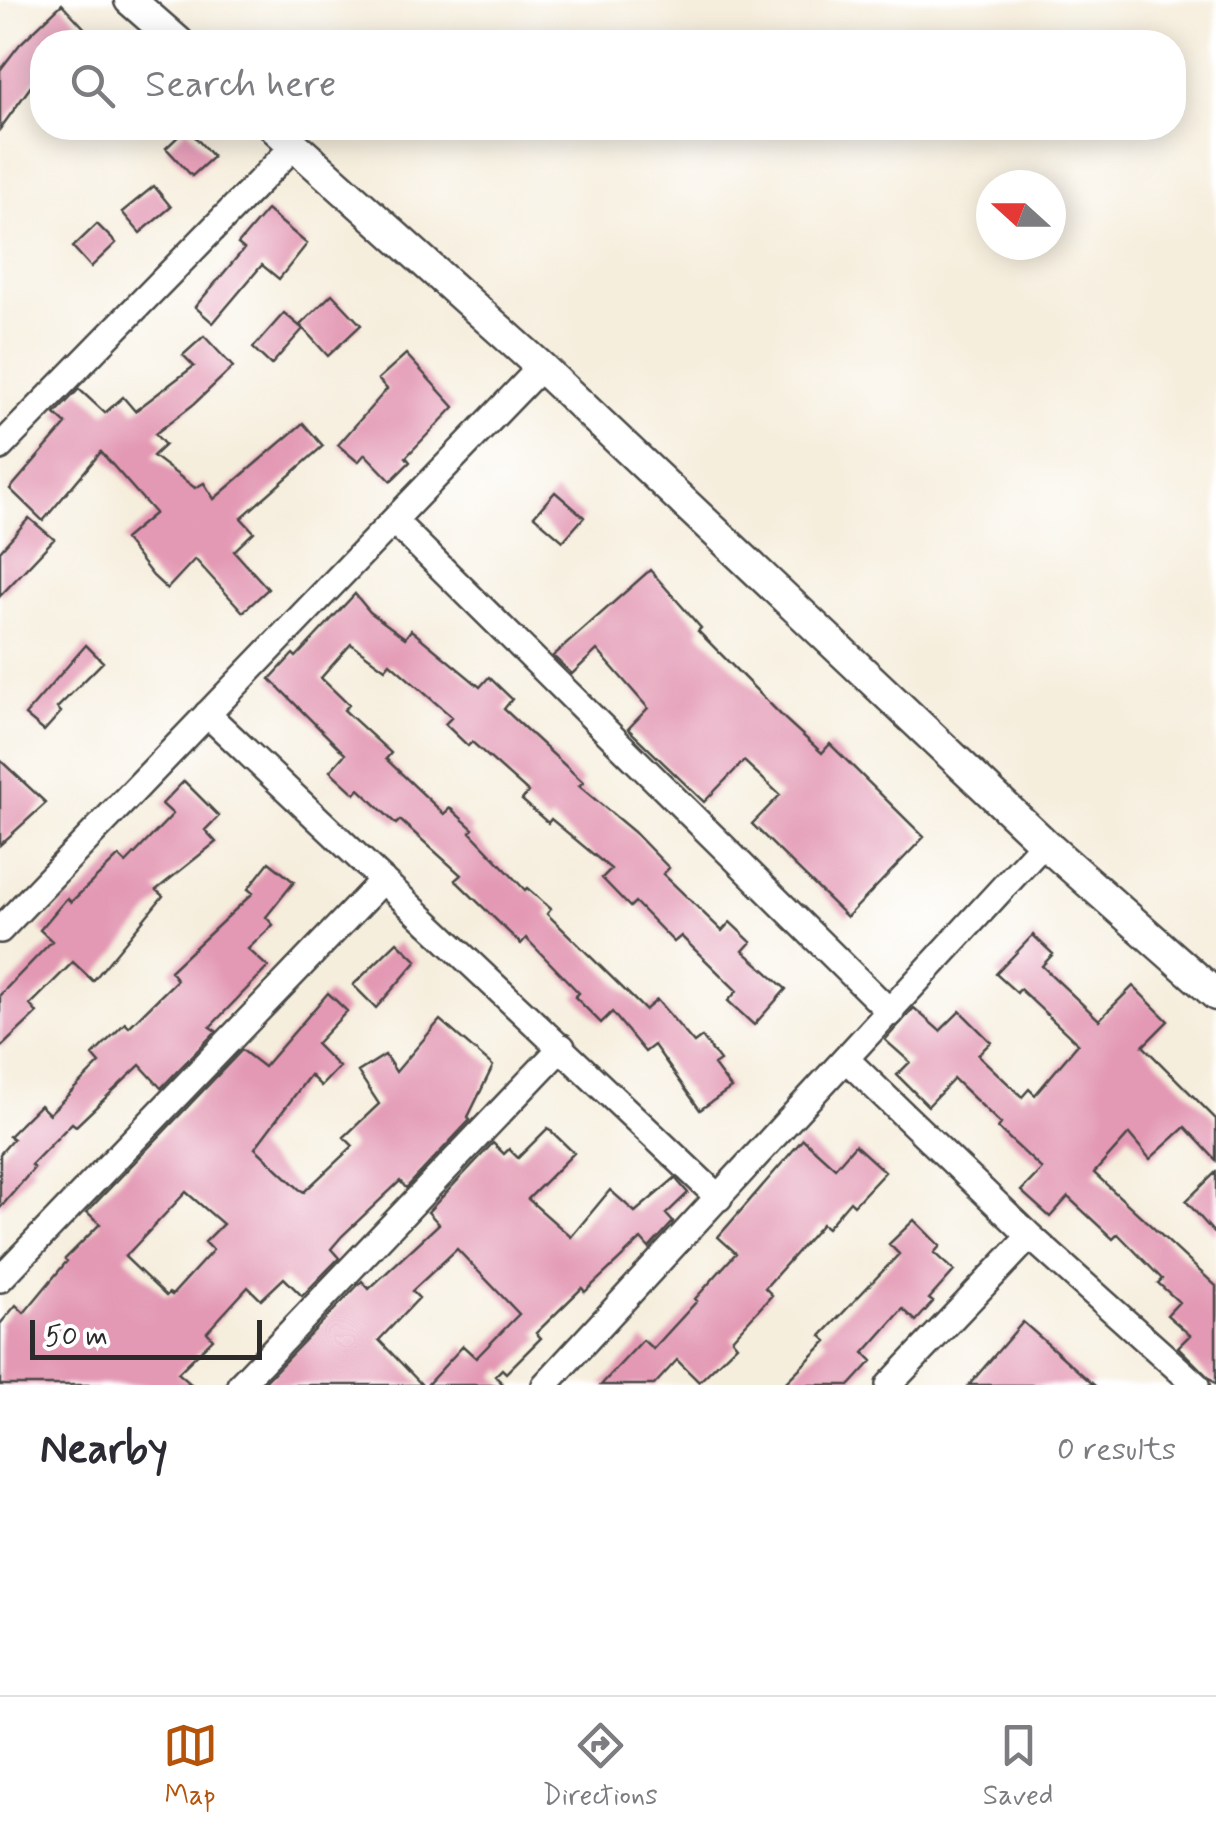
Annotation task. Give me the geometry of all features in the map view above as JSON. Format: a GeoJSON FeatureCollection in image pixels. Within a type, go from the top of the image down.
{"type":"FeatureCollection","features":[{"type":"Feature","properties":{"kind":"street"},"geometry":{"type":"LineString","coordinates":[[130,0],[164,30]]}},
{"type":"Feature","properties":{"kind":"street"},"geometry":{"type":"LineString","coordinates":[[0,447],[281,140]]}},
{"type":"Feature","properties":{"kind":"street"},"geometry":{"type":"LineString","coordinates":[[289,140],[541,366],[1044,843],[1216,995]]}},
{"type":"Feature","properties":{"kind":"street"},"geometry":{"type":"LineString","coordinates":[[0,930],[541,366]]}},
{"type":"Feature","properties":{"kind":"street"},"geometry":{"type":"LineString","coordinates":[[394,520],[890,1013]]}},
{"type":"Feature","properties":{"kind":"street"},"geometry":{"type":"LineString","coordinates":[[208,714],[719,1198]]}},
{"type":"Feature","properties":{"kind":"street"},"geometry":{"type":"LineString","coordinates":[[545,1385],[1044,843]]}},
{"type":"Feature","properties":{"kind":"street"},"geometry":{"type":"LineString","coordinates":[[0,1279],[383,880]]}},
{"type":"Feature","properties":{"kind":"street"},"geometry":{"type":"LineString","coordinates":[[240,1385],[562,1047]]}},
{"type":"Feature","properties":{"kind":"street"},"geometry":{"type":"LineString","coordinates":[[846,1060],[1030,1236],[1196,1385]]}},
{"type":"Feature","properties":{"kind":"street"},"geometry":{"type":"LineString","coordinates":[[890,1385],[1030,1236]]}},
{"type":"Feature","properties":{"kind":"building"},"geometry":{"type":"Polygon","coordinates":[[[62,4],[86,30],[35,30],[62,4]]]}},
{"type":"Feature","properties":{"kind":"building"},"geometry":{"type":"Polygon","coordinates":[[[30,34],[30,88],[0,129],[0,70],[30,34]]]}},
{"type":"Feature","properties":{"kind":"building"},"geometry":{"type":"Polygon","coordinates":[[[174,140],[198,140],[213,157],[192,176],[166,148],[174,140]]]}},
{"type":"Feature","properties":{"kind":"building"},"geometry":{"type":"Polygon","coordinates":[[[154,186],[171,207],[140,233],[122,212],[154,186]]]}},
{"type":"Feature","properties":{"kind":"building"},"geometry":{"type":"Polygon","coordinates":[[[267,210],[307,244],[279,279],[262,265],[213,323],[195,307],[244,249],[238,244],[267,210]]]}},
{"type":"Feature","properties":{"kind":"building"},"geometry":{"type":"Polygon","coordinates":[[[97,224],[116,243],[91,267],[73,247],[97,224]]]}},
{"type":"Feature","properties":{"kind":"building"},"geometry":{"type":"Polygon","coordinates":[[[332,294],[361,325],[328,356],[300,325],[332,294]]]}},
{"type":"Feature","properties":{"kind":"building"},"geometry":{"type":"Polygon","coordinates":[[[284,313],[303,329],[271,365],[253,348],[284,313]]]}},
{"type":"Feature","properties":{"kind":"building"},"geometry":{"type":"Polygon","coordinates":[[[204,336],[233,367],[155,434],[165,445],[153,456],[195,488],[204,483],[214,499],[303,423],[323,446],[241,518],[254,532],[234,551],[268,589],[243,612],[195,559],[167,589],[153,576],[124,539],[155,513],[101,452],[43,521],[10,489],[66,424],[55,414],[79,389],[105,413],[123,397],[135,411],[194,366],[183,355],[204,336]]]}},
{"type":"Feature","properties":{"kind":"building"},"geometry":{"type":"Polygon","coordinates":[[[406,354],[454,407],[406,457],[410,462],[391,481],[365,454],[358,462],[338,445],[387,389],[378,379],[406,354]]]}},
{"type":"Feature","properties":{"kind":"building"},"geometry":{"type":"Polygon","coordinates":[[[555,492],[584,517],[563,541],[534,516],[555,492]]]}},
{"type":"Feature","properties":{"kind":"building"},"geometry":{"type":"Polygon","coordinates":[[[29,518],[54,539],[0,596],[0,551],[29,518]]]}},
{"type":"Feature","properties":{"kind":"building"},"geometry":{"type":"Polygon","coordinates":[[[650,570],[701,628],[698,631],[785,719],[822,753],[830,744],[924,837],[847,917],[752,824],[780,795],[744,761],[704,802],[628,729],[648,708],[597,650],[572,674],[553,656],[650,570]]]}},
{"type":"Feature","properties":{"kind":"building"},"geometry":{"type":"Polygon","coordinates":[[[355,594],[370,612],[405,638],[411,630],[480,687],[489,677],[512,699],[504,709],[583,782],[579,786],[634,832],[669,868],[663,874],[722,931],[730,922],[751,942],[743,951],[786,989],[754,1025],[728,1001],[737,991],[681,936],[674,942],[635,902],[630,907],[602,878],[611,869],[522,800],[528,792],[472,742],[468,746],[445,724],[452,717],[390,663],[385,669],[351,644],[321,678],[349,705],[344,710],[391,753],[386,759],[444,814],[450,808],[473,829],[470,832],[525,890],[551,909],[547,914],[645,1010],[657,1000],[694,1043],[702,1037],[720,1061],[714,1065],[731,1088],[700,1110],[654,1045],[645,1052],[612,1012],[601,1023],[575,997],[579,993],[526,938],[521,944],[455,880],[461,875],[400,820],[396,824],[359,789],[355,794],[330,771],[345,754],[270,679],[355,594]]]}},
{"type":"Feature","properties":{"kind":"building"},"geometry":{"type":"Polygon","coordinates":[[[86,645],[103,662],[57,708],[61,712],[44,731],[25,715],[86,645]]]}},
{"type":"Feature","properties":{"kind":"building"},"geometry":{"type":"Polygon","coordinates":[[[0,760],[46,803],[0,845],[0,760]]]}},
{"type":"Feature","properties":{"kind":"building"},"geometry":{"type":"Polygon","coordinates":[[[184,781],[219,816],[205,830],[216,842],[156,890],[163,896],[93,981],[73,962],[30,1005],[37,1013],[0,1048],[0,995],[52,941],[40,930],[67,898],[71,902],[119,856],[126,863],[173,814],[162,804],[184,781]]]}},
{"type":"Feature","properties":{"kind":"building"},"geometry":{"type":"Polygon","coordinates":[[[269,862],[294,882],[266,917],[273,925],[248,949],[268,967],[210,1027],[216,1031],[161,1088],[140,1065],[76,1126],[72,1123],[31,1165],[34,1168],[0,1208],[0,1154],[13,1139],[9,1136],[40,1105],[49,1114],[100,1063],[93,1055],[125,1023],[129,1027],[177,980],[170,971],[253,893],[248,889],[269,862]]]}},
{"type":"Feature","properties":{"kind":"building"},"geometry":{"type":"Polygon","coordinates":[[[1033,935],[1053,954],[1042,966],[1099,1020],[1133,986],[1168,1021],[1143,1046],[1216,1119],[1216,1160],[1185,1127],[1150,1159],[1129,1134],[1094,1173],[1216,1286],[1216,1385],[1178,1347],[1190,1335],[1167,1315],[1179,1302],[1118,1234],[1113,1239],[1068,1197],[1050,1217],[1021,1191],[1042,1169],[954,1079],[928,1106],[897,1075],[910,1062],[885,1040],[914,1008],[940,1031],[960,1011],[991,1042],[978,1055],[1022,1097],[1029,1089],[1035,1095],[1078,1044],[1020,989],[1017,993],[996,974],[1033,935]]]}},
{"type":"Feature","properties":{"kind":"building"},"geometry":{"type":"Polygon","coordinates":[[[397,942],[417,961],[376,1008],[353,985],[397,942]]]}},
{"type":"Feature","properties":{"kind":"building"},"geometry":{"type":"Polygon","coordinates":[[[328,993],[347,1011],[316,1044],[339,1067],[321,1086],[310,1075],[255,1148],[304,1192],[353,1146],[344,1137],[379,1104],[358,1072],[385,1055],[396,1072],[440,1020],[493,1066],[468,1117],[470,1120],[406,1188],[400,1181],[342,1236],[331,1249],[339,1258],[302,1296],[284,1278],[261,1300],[248,1287],[207,1332],[213,1339],[178,1373],[192,1385],[0,1385],[0,1324],[16,1305],[24,1313],[65,1259],[100,1224],[87,1212],[242,1050],[264,1067],[328,993]],[[186,1192],[125,1257],[166,1296],[172,1295],[213,1250],[205,1242],[223,1224],[186,1192]]]}},
{"type":"Feature","properties":{"kind":"building"},"geometry":{"type":"Polygon","coordinates":[[[548,1128],[574,1153],[528,1199],[571,1237],[610,1190],[635,1212],[675,1178],[688,1193],[666,1214],[673,1222],[649,1248],[641,1239],[536,1333],[541,1338],[506,1373],[502,1369],[495,1376],[504,1385],[427,1385],[463,1346],[476,1358],[519,1314],[457,1249],[412,1291],[419,1298],[379,1340],[422,1385],[262,1385],[362,1281],[369,1289],[439,1224],[428,1212],[493,1143],[504,1154],[509,1149],[518,1158],[548,1128]]]}},
{"type":"Feature","properties":{"kind":"building"},"geometry":{"type":"Polygon","coordinates":[[[803,1139],[835,1168],[855,1145],[885,1172],[854,1205],[850,1201],[827,1228],[822,1224],[765,1288],[772,1295],[732,1339],[737,1345],[699,1382],[677,1360],[654,1385],[601,1385],[643,1340],[653,1349],[697,1301],[736,1253],[718,1237],[803,1139]]]}},
{"type":"Feature","properties":{"kind":"building"},"geometry":{"type":"Polygon","coordinates":[[[1216,1172],[1216,1235],[1186,1201],[1216,1172]]]}},
{"type":"Feature","properties":{"kind":"building"},"geometry":{"type":"Polygon","coordinates":[[[914,1220],[940,1246],[934,1253],[954,1271],[929,1299],[933,1302],[916,1321],[903,1309],[864,1353],[872,1361],[850,1385],[783,1385],[827,1341],[821,1336],[899,1254],[889,1244],[914,1220]]]}},
{"type":"Feature","properties":{"kind":"building"},"geometry":{"type":"Polygon","coordinates":[[[1023,1322],[1094,1385],[969,1385],[1023,1322]]]}}]}
